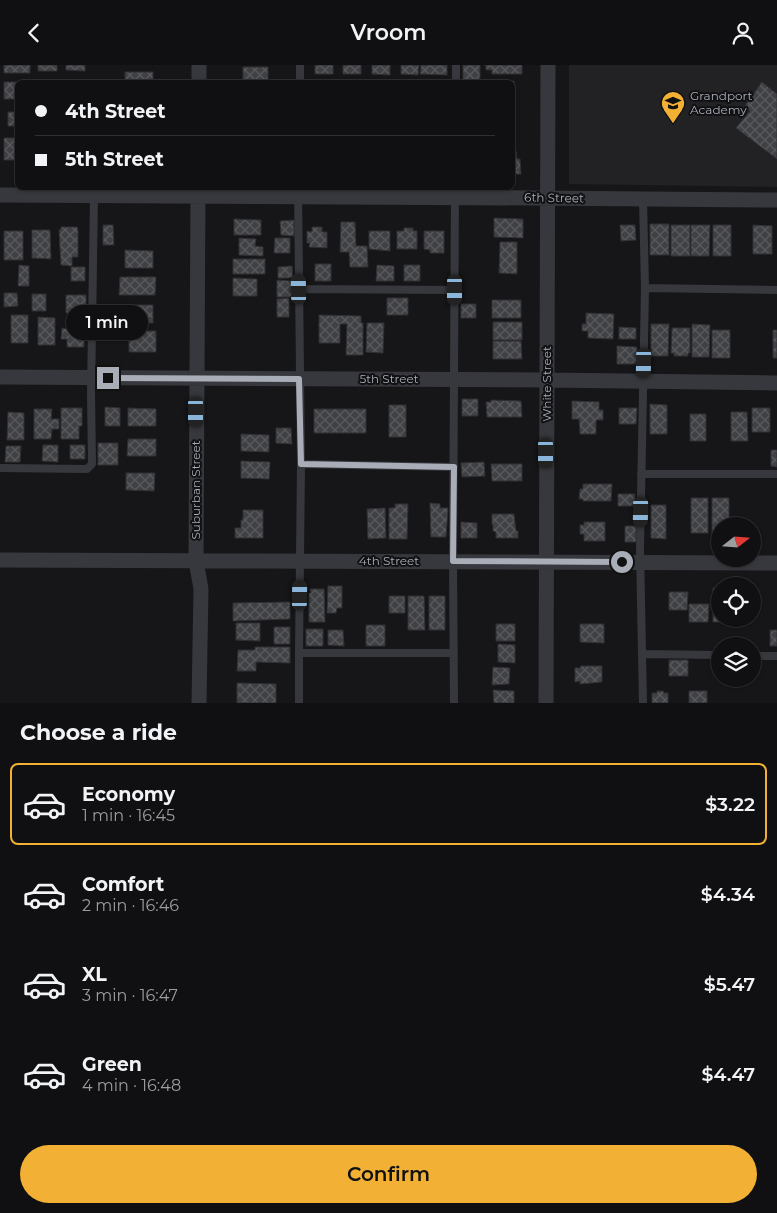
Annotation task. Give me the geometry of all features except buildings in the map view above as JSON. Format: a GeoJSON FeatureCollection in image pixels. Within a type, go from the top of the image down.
{"type":"FeatureCollection","features":[{"type":"Feature","properties":{"kind":"street"},"geometry":{"type":"LineString","coordinates":[[199,65],[199,80]]}},
{"type":"Feature","properties":{"kind":"street","name":"White Street"},"geometry":{"type":"LineString","coordinates":[[546,703],[548,65]]}},
{"type":"Feature","properties":{"kind":"street","name":"6th Street"},"geometry":{"type":"LineString","coordinates":[[0,195],[94,196],[198,192],[455,192],[548,198],[777,200]]}},
{"type":"Feature","properties":{"kind":"street","name":"Suburban Street"},"geometry":{"type":"LineString","coordinates":[[198,192],[196,561],[201,589],[199,703]]}},
{"type":"Feature","properties":{"kind":"street","name":"5th Street"},"geometry":{"type":"LineString","coordinates":[[0,377],[455,379],[777,383]]}},
{"type":"Feature","properties":{"kind":"street","name":"4th Street"},"geometry":{"type":"LineString","coordinates":[[0,560],[777,563]]}},
{"type":"Feature","properties":{"kind":"lane"},"geometry":{"type":"LineString","coordinates":[[300,65],[300,80]]}},
{"type":"Feature","properties":{"kind":"lane"},"geometry":{"type":"LineString","coordinates":[[456,65],[456,80]]}},
{"type":"Feature","properties":{"kind":"lane"},"geometry":{"type":"LineString","coordinates":[[298,192],[301,464],[299,703]]}},
{"type":"Feature","properties":{"kind":"lane"},"geometry":{"type":"LineString","coordinates":[[454,703],[455,192]]}},
{"type":"Feature","properties":{"kind":"lane"},"geometry":{"type":"LineString","coordinates":[[0,468],[88,469],[92,464],[94,196]]}},
{"type":"Feature","properties":{"kind":"lane"},"geometry":{"type":"LineString","coordinates":[[643,199],[645,289],[640,562],[643,703]]}},
{"type":"Feature","properties":{"kind":"lane"},"geometry":{"type":"LineString","coordinates":[[299,289],[455,290]]}},
{"type":"Feature","properties":{"kind":"lane"},"geometry":{"type":"LineString","coordinates":[[645,289],[777,291]]}},
{"type":"Feature","properties":{"kind":"lane"},"geometry":{"type":"LineString","coordinates":[[301,464],[454,467]]}},
{"type":"Feature","properties":{"kind":"lane"},"geometry":{"type":"LineString","coordinates":[[642,474],[777,474]]}},
{"type":"Feature","properties":{"kind":"lane"},"geometry":{"type":"LineString","coordinates":[[299,653],[454,653]]}},
{"type":"Feature","properties":{"kind":"lane"},"geometry":{"type":"LineString","coordinates":[[642,654],[711,655]]}},
{"type":"Feature","properties":{"kind":"lane"},"geometry":{"type":"LineString","coordinates":[[761,656],[777,656]]}},
{"type":"Feature","properties":{"kind":"shaded area","name":"Grandport Academy"},"geometry":{"type":"Polygon","coordinates":[[[569,65],[777,65],[777,187],[569,184],[569,65]]]}},
{"type":"Feature","properties":{"kind":"place","name":"Grandport Academy"},"geometry":{"type":"Point","coordinates":[673,124]}},
{"type":"Feature","properties":{"kind":"route"},"geometry":{"type":"LineString","coordinates":[[108,378],[299,379],[301,464],[454,467],[453,561],[622,562]]}}]}
